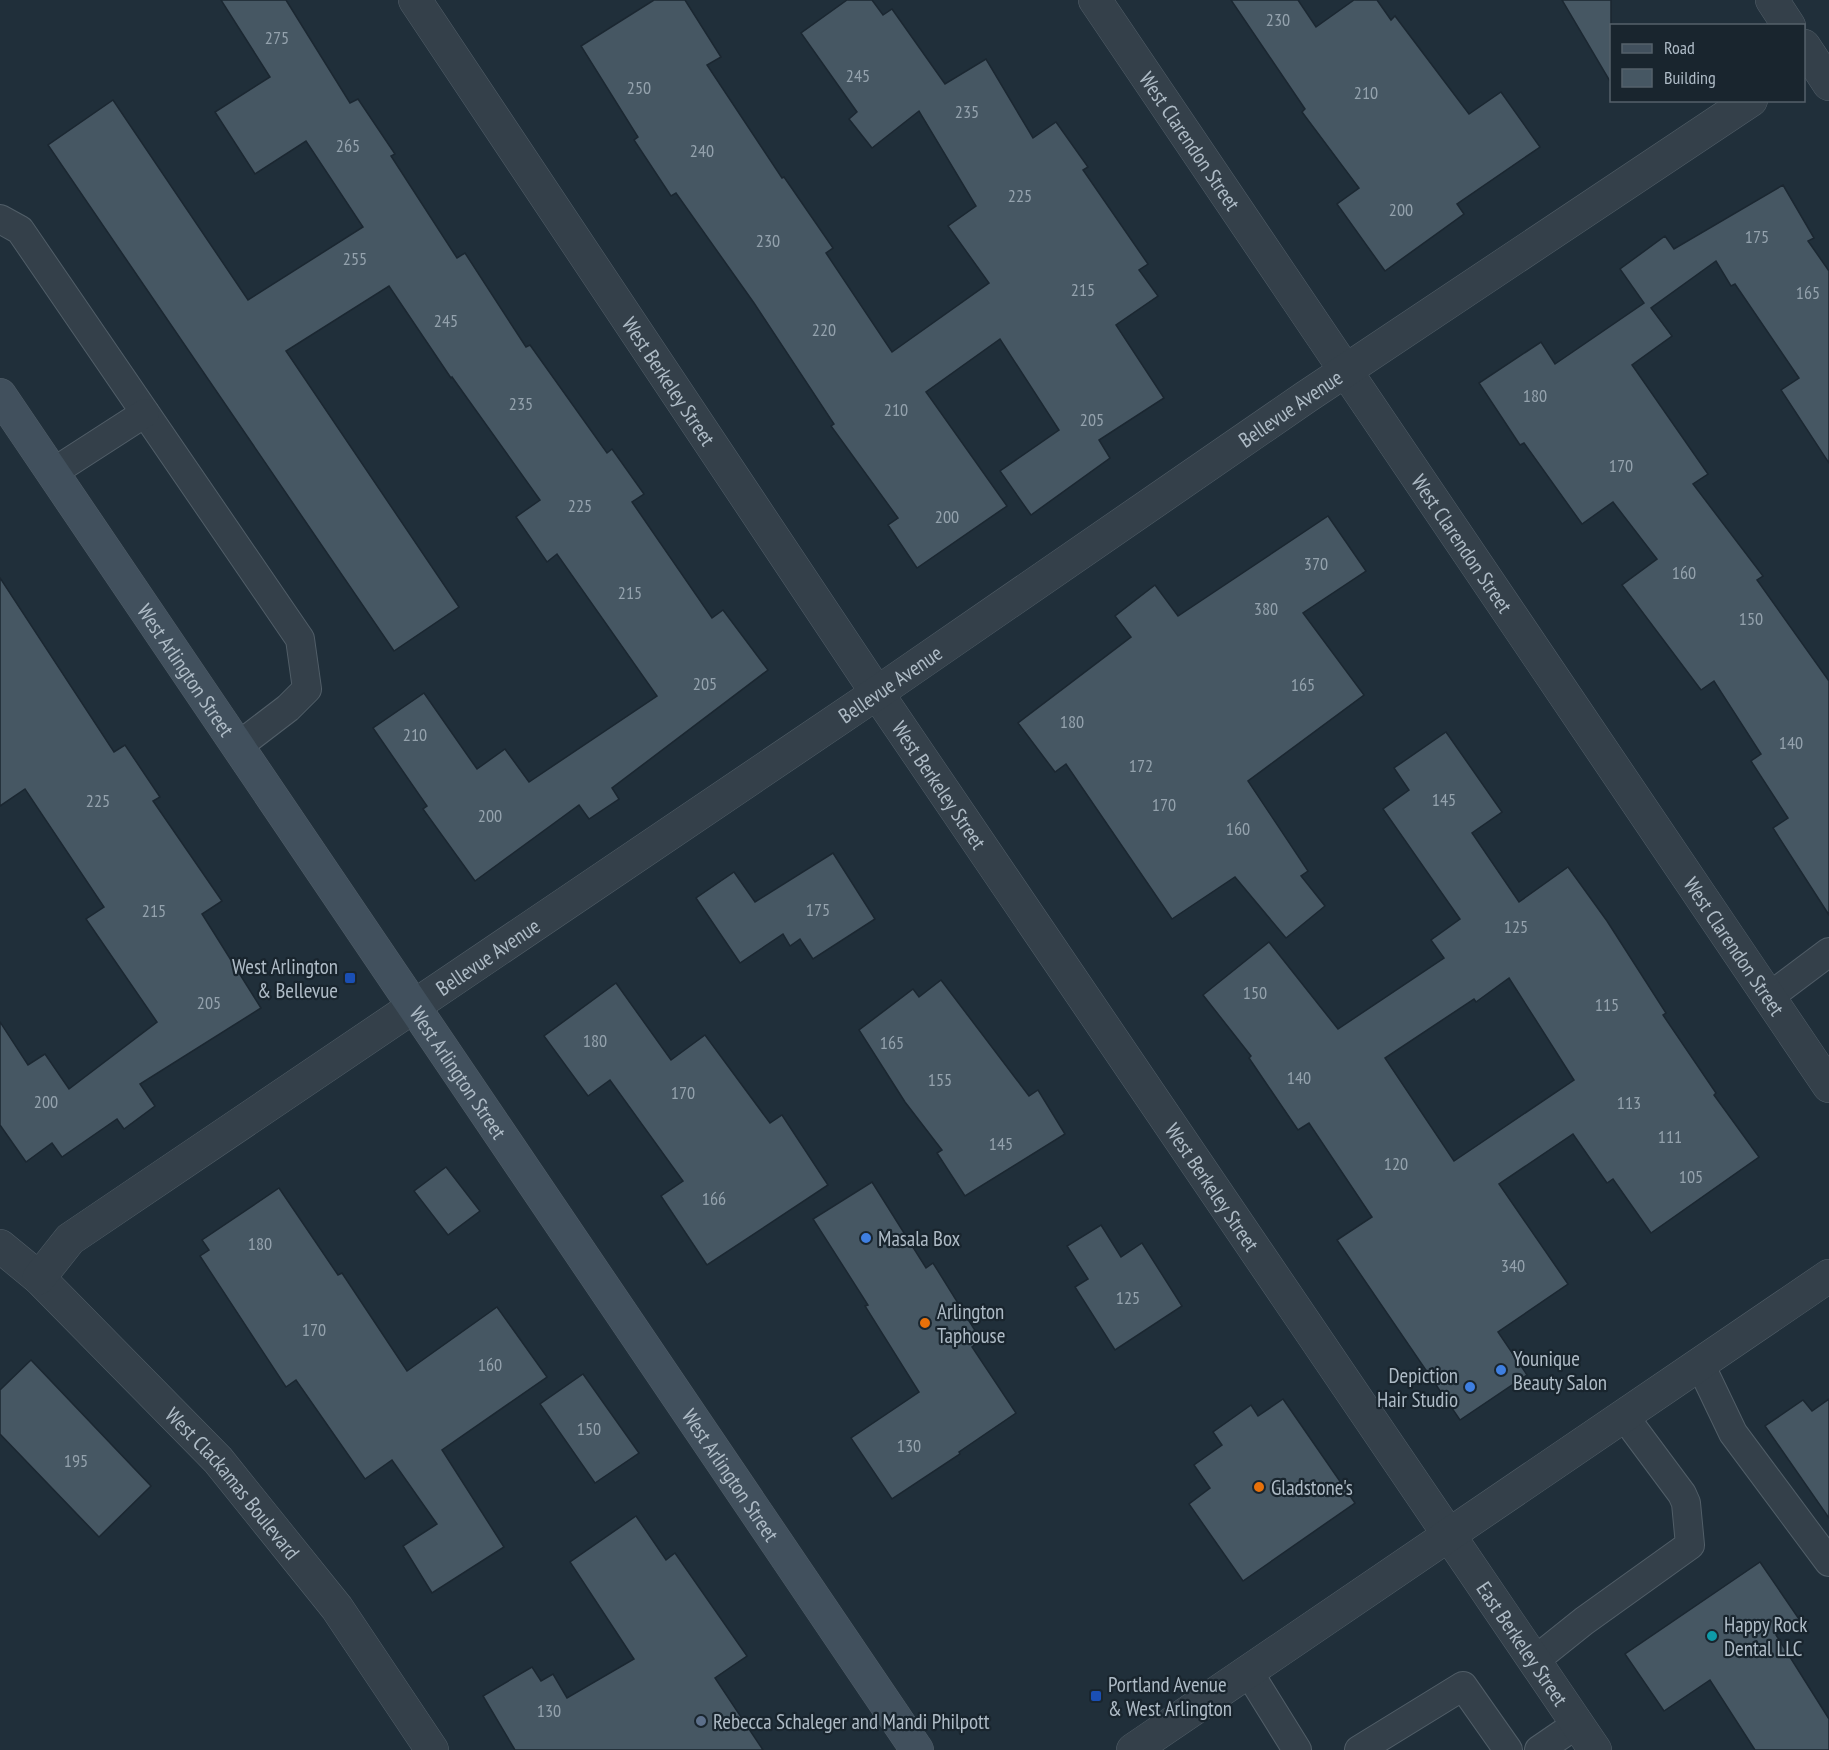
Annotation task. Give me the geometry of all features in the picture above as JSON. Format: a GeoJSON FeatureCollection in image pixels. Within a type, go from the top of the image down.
{"type":"FeatureCollection","features":[{"type":"Feature","properties":{"kind":"main road","name":"West Arlington Street"},"geometry":{"type":"LineString","coordinates":[[0,395],[917,1750]]}},
{"type":"Feature","properties":{"kind":"street","name":"West Berkeley Street"},"geometry":{"type":"LineString","coordinates":[[415,0],[877,693],[1449,1535]]}},
{"type":"Feature","properties":{"kind":"street","name":"West Clarendon Street"},"geometry":{"type":"LineString","coordinates":[[1095,0],[1829,1086]]}},
{"type":"Feature","properties":{"kind":"street"},"geometry":{"type":"LineString","coordinates":[[1772,0],[1789,24]]}},
{"type":"Feature","properties":{"kind":"street","name":"Bellevue Avenue"},"geometry":{"type":"LineString","coordinates":[[39,1278],[70,1239],[877,693],[1347,370],[1748,102]]}},
{"type":"Feature","properties":{"kind":"street","name":"West Clackamas Boulevard"},"geometry":{"type":"LineString","coordinates":[[0,1246],[39,1278],[218,1460],[337,1608],[432,1750]]}},
{"type":"Feature","properties":{"kind":"street"},"geometry":{"type":"LineString","coordinates":[[1133,1750],[1829,1276]]}},
{"type":"Feature","properties":{"kind":"street","name":"East Berkeley Street"},"geometry":{"type":"LineString","coordinates":[[1449,1535],[1586,1737]]}},
{"type":"Feature","properties":{"kind":"lane"},"geometry":{"type":"LineString","coordinates":[[0,219],[20,230],[300,639],[308,689],[288,708],[237,747]]}},
{"type":"Feature","properties":{"kind":"lane"},"geometry":{"type":"LineString","coordinates":[[52,473],[145,413]]}},
{"type":"Feature","properties":{"kind":"lane"},"geometry":{"type":"LineString","coordinates":[[1769,997],[1829,952]]}},
{"type":"Feature","properties":{"kind":"lane"},"geometry":{"type":"LineString","coordinates":[[1700,1364],[1733,1433],[1829,1562]]}},
{"type":"Feature","properties":{"kind":"lane"},"geometry":{"type":"LineString","coordinates":[[1534,1661],[1584,1621],[1690,1545],[1686,1503],[1682,1494],[1624,1416]]}},
{"type":"Feature","properties":{"kind":"lane"},"geometry":{"type":"LineString","coordinates":[[1248,1671],[1298,1750]]}},
{"type":"Feature","properties":{"kind":"lane"},"geometry":{"type":"LineString","coordinates":[[1359,1750],[1463,1686],[1508,1750]]}},
{"type":"Feature","properties":{"kind":"lane"},"geometry":{"type":"LineString","coordinates":[[1539,1750],[1586,1737]]}},
{"type":"Feature","properties":{"kind":"building"},"geometry":{"type":"Polygon","coordinates":[[[221,0],[286,0],[350,103],[358,99],[395,154],[391,156],[457,258],[465,253],[526,347],[530,345],[607,453],[612,449],[644,494],[632,502],[712,618],[723,610],[768,670],[612,788],[619,799],[589,819],[579,805],[475,881],[423,809],[427,806],[373,728],[424,693],[477,769],[505,749],[529,782],[657,696],[557,554],[547,562],[516,517],[540,500],[451,378],[389,286],[286,351],[459,607],[394,651],[48,145],[113,100],[248,300],[363,227],[306,141],[255,174],[215,112],[270,77],[221,0]]]}},
{"type":"Feature","properties":{"kind":"building"},"geometry":{"type":"Polygon","coordinates":[[[654,0],[685,0],[721,57],[707,65],[782,178],[784,177],[833,248],[826,253],[892,352],[989,283],[948,226],[976,206],[919,111],[872,148],[849,119],[857,112],[801,33],[847,0],[872,0],[883,15],[892,9],[945,84],[986,59],[1033,138],[1056,122],[1088,167],[1083,170],[1148,264],[1139,270],[1158,296],[1116,325],[1164,398],[1099,440],[1110,458],[1031,515],[1000,471],[1059,430],[1000,339],[926,392],[1007,506],[917,568],[888,525],[898,518],[831,426],[834,424],[754,303],[676,193],[671,196],[634,140],[638,137],[581,46],[654,0]]]}},
{"type":"Feature","properties":{"kind":"building"},"geometry":{"type":"Polygon","coordinates":[[[1231,0],[1298,0],[1316,27],[1354,0],[1377,0],[1391,20],[1395,16],[1469,114],[1501,92],[1540,147],[1457,204],[1464,214],[1385,271],[1337,204],[1359,188],[1302,112],[1305,109],[1231,0]]]}},
{"type":"Feature","properties":{"kind":"building"},"geometry":{"type":"Polygon","coordinates":[[[1562,0],[1611,0],[1610,81],[1562,0]]]}},
{"type":"Feature","properties":{"kind":"building"},"geometry":{"type":"Polygon","coordinates":[[[1783,185],[1814,238],[1808,241],[1829,271],[1829,463],[1781,390],[1799,378],[1735,284],[1731,286],[1716,261],[1651,308],[1672,336],[1632,365],[1708,474],[1693,484],[1763,576],[1757,580],[1829,681],[1829,915],[1773,828],[1788,818],[1751,761],[1761,754],[1714,681],[1701,690],[1622,585],[1657,559],[1613,502],[1582,524],[1524,443],[1520,445],[1479,383],[1541,342],[1555,364],[1644,303],[1620,269],[1665,236],[1674,249],[1783,185]]]}},
{"type":"Feature","properties":{"kind":"building"},"geometry":{"type":"Polygon","coordinates":[[[1328,516],[1366,571],[1303,613],[1364,695],[1248,781],[1308,871],[1301,876],[1325,906],[1286,938],[1235,877],[1172,919],[1066,764],[1055,772],[1018,723],[1131,637],[1115,616],[1155,585],[1178,616],[1328,516]]]}},
{"type":"Feature","properties":{"kind":"building"},"geometry":{"type":"Polygon","coordinates":[[[0,578],[114,752],[125,745],[160,797],[153,801],[222,901],[202,914],[261,1008],[140,1084],[155,1106],[124,1129],[117,1119],[62,1157],[52,1143],[26,1162],[0,1125],[0,1022],[28,1065],[45,1054],[69,1089],[157,1022],[86,919],[104,907],[25,789],[0,806],[0,578]]]}},
{"type":"Feature","properties":{"kind":"building"},"geometry":{"type":"Polygon","coordinates":[[[1446,732],[1502,812],[1472,833],[1519,902],[1568,867],[1607,921],[1666,1013],[1663,1015],[1716,1093],[1714,1095],[1759,1157],[1651,1233],[1613,1179],[1607,1183],[1573,1134],[1499,1184],[1568,1284],[1498,1332],[1527,1375],[1460,1420],[1337,1240],[1372,1217],[1309,1123],[1298,1130],[1249,1058],[1251,1056],[1203,995],[1269,942],[1338,1029],[1444,958],[1431,940],[1460,919],[1383,809],[1409,790],[1394,768],[1446,732]],[[1509,978],[1476,1002],[1474,999],[1385,1058],[1454,1161],[1574,1080],[1509,978]]]}},
{"type":"Feature","properties":{"kind":"building"},"geometry":{"type":"Polygon","coordinates":[[[833,853],[875,919],[813,959],[800,939],[790,946],[783,934],[740,963],[696,898],[734,872],[755,902],[833,853]]]}},
{"type":"Feature","properties":{"kind":"building"},"geometry":{"type":"Polygon","coordinates":[[[941,980],[1029,1096],[1038,1090],[1065,1134],[965,1196],[937,1153],[942,1150],[905,1102],[859,1030],[913,989],[919,997],[941,980]]]}},
{"type":"Feature","properties":{"kind":"building"},"geometry":{"type":"Polygon","coordinates":[[[616,983],[671,1060],[705,1035],[770,1123],[782,1115],[828,1185],[707,1265],[661,1196],[683,1181],[610,1080],[588,1096],[544,1036],[616,983]]]}},
{"type":"Feature","properties":{"kind":"building"},"geometry":{"type":"Polygon","coordinates":[[[446,1167],[480,1211],[448,1235],[414,1191],[446,1167]]]}},
{"type":"Feature","properties":{"kind":"building"},"geometry":{"type":"Polygon","coordinates":[[[872,1182],[926,1268],[933,1263],[981,1340],[972,1347],[1016,1413],[892,1499],[851,1438],[919,1392],[865,1306],[868,1305],[813,1219],[872,1182]]]}},
{"type":"Feature","properties":{"kind":"building"},"geometry":{"type":"Polygon","coordinates":[[[279,1188],[338,1275],[342,1273],[407,1371],[497,1307],[547,1377],[442,1450],[504,1547],[432,1593],[403,1546],[437,1524],[392,1460],[365,1479],[296,1380],[286,1387],[200,1256],[209,1250],[202,1240],[279,1188]]]}},
{"type":"Feature","properties":{"kind":"building"},"geometry":{"type":"Polygon","coordinates":[[[1101,1225],[1121,1257],[1142,1243],[1182,1306],[1115,1350],[1075,1287],[1088,1279],[1067,1246],[1101,1225]]]}},
{"type":"Feature","properties":{"kind":"building"},"geometry":{"type":"Polygon","coordinates":[[[31,1360],[151,1486],[99,1537],[0,1434],[0,1390],[31,1360]]]}},
{"type":"Feature","properties":{"kind":"building"},"geometry":{"type":"Polygon","coordinates":[[[583,1374],[639,1453],[595,1483],[540,1404],[583,1374]]]}},
{"type":"Feature","properties":{"kind":"building"},"geometry":{"type":"Polygon","coordinates":[[[1283,1399],[1355,1503],[1243,1581],[1189,1504],[1210,1488],[1194,1465],[1222,1445],[1213,1432],[1251,1405],[1258,1416],[1283,1399]]]}},
{"type":"Feature","properties":{"kind":"building"},"geometry":{"type":"Polygon","coordinates":[[[1829,1399],[1829,1518],[1765,1426],[1803,1400],[1812,1411],[1829,1399]]]}},
{"type":"Feature","properties":{"kind":"building"},"geometry":{"type":"Polygon","coordinates":[[[636,1516],[666,1560],[675,1553],[747,1656],[715,1678],[763,1750],[515,1750],[483,1696],[532,1667],[541,1681],[553,1674],[567,1698],[634,1659],[570,1562],[636,1516]]]}},
{"type":"Feature","properties":{"kind":"building"},"geometry":{"type":"Polygon","coordinates":[[[1760,1562],[1799,1619],[1776,1635],[1829,1719],[1829,1750],[1755,1750],[1710,1680],[1664,1711],[1625,1654],[1760,1562]]]}},
{"type":"Feature","properties":{"kind":"place","name":"West Arlington & Bellevue"},"geometry":{"type":"Point","coordinates":[350,978]}},
{"type":"Feature","properties":{"kind":"place","name":"Masala Box"},"geometry":{"type":"Point","coordinates":[866,1238]}},
{"type":"Feature","properties":{"kind":"place","name":"Arlington Taphouse"},"geometry":{"type":"Point","coordinates":[925,1323]}},
{"type":"Feature","properties":{"kind":"place","name":"Younique Beauty Salon"},"geometry":{"type":"Point","coordinates":[1501,1370]}},
{"type":"Feature","properties":{"kind":"place","name":"Depiction Hair Studio"},"geometry":{"type":"Point","coordinates":[1470,1387]}},
{"type":"Feature","properties":{"kind":"place","name":"Gladstone's"},"geometry":{"type":"Point","coordinates":[1259,1487]}},
{"type":"Feature","properties":{"kind":"place","name":"Happy Rock Dental LLC"},"geometry":{"type":"Point","coordinates":[1712,1636]}},
{"type":"Feature","properties":{"kind":"place","name":"Portland Avenue & West Arlington"},"geometry":{"type":"Point","coordinates":[1096,1696]}},
{"type":"Feature","properties":{"kind":"place","name":"Rebecca Schaleger and Mandi Philpott"},"geometry":{"type":"Point","coordinates":[701,1721]}}]}
